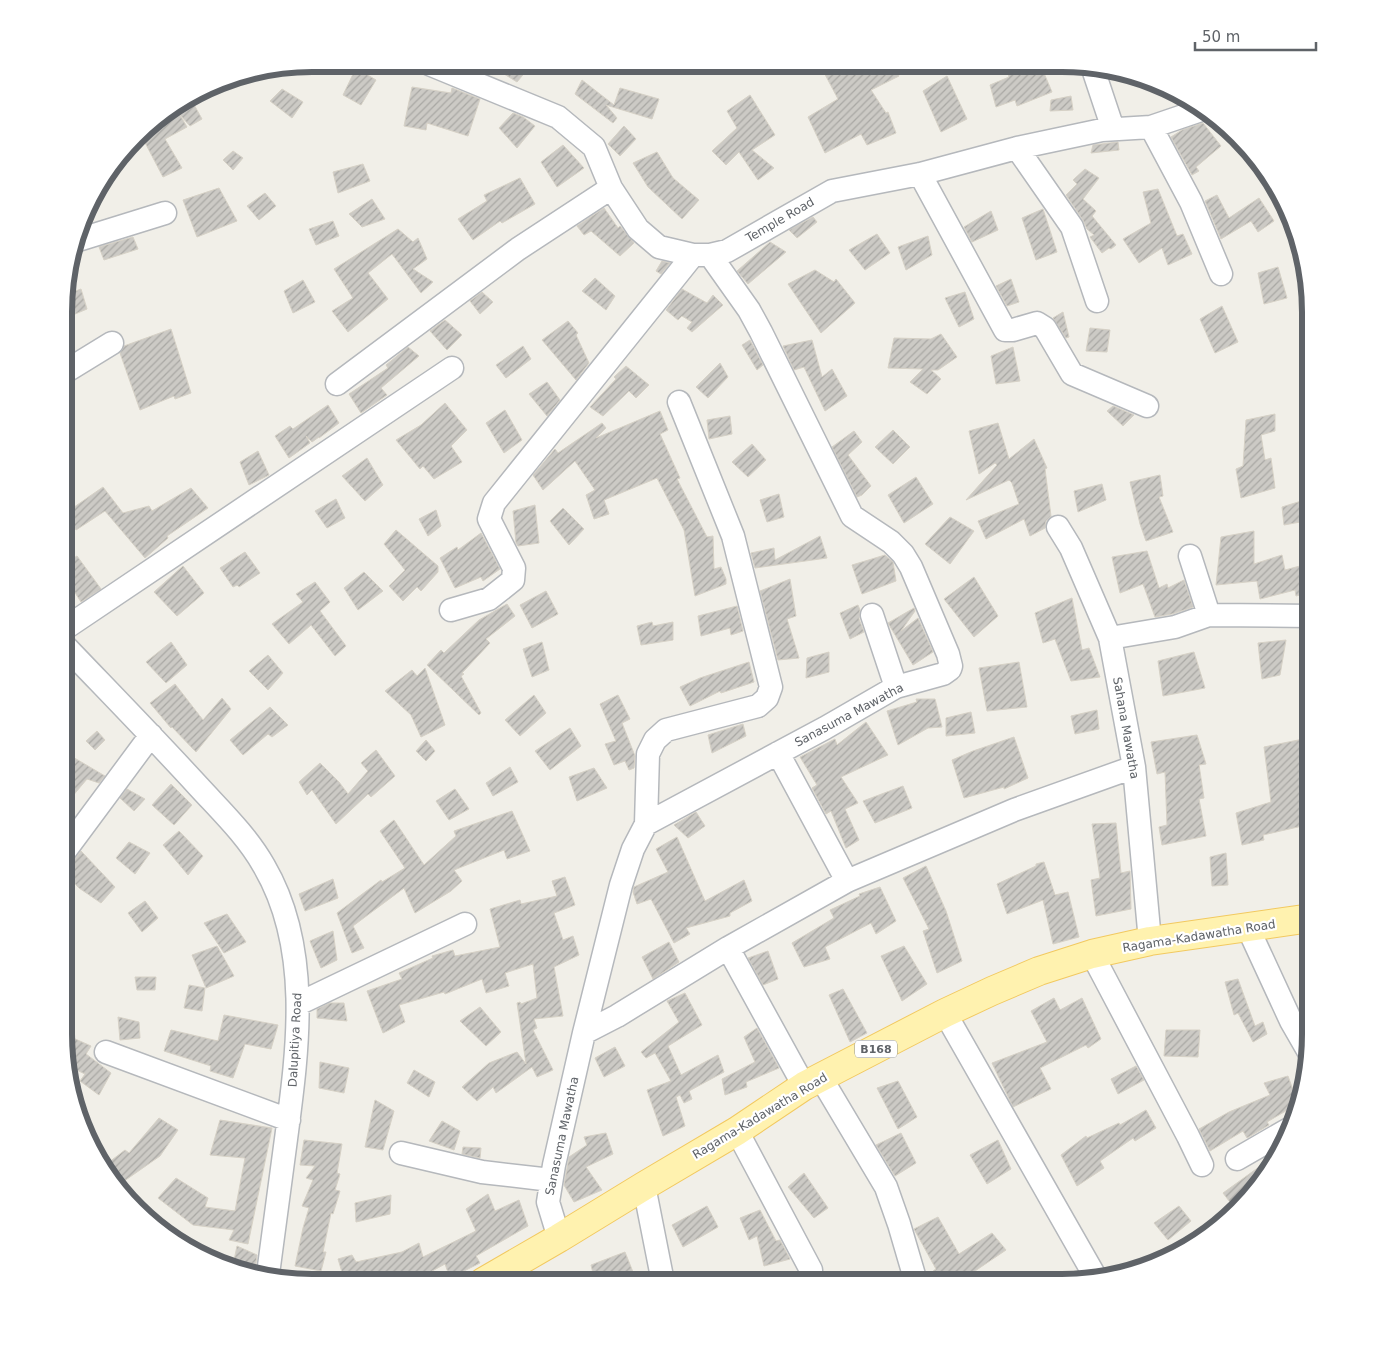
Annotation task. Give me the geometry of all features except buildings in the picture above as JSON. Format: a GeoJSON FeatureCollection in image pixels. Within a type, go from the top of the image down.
{"type":"FeatureCollection","features":[{"type":"Feature","properties":{"kind":"main road","name":"Ragama-Kadawatha Road"},"geometry":{"type":"LineString","coordinates":[[497,1274],[737,1130],[813,1082],[992,990],[1092,954],[1150,941],[1302,919]]}},
{"type":"Feature","properties":{"kind":"street"},"geometry":{"type":"LineString","coordinates":[[448,72],[558,117],[594,147],[611,188],[638,229],[659,247],[702,255],[494,503],[489,519],[514,568],[513,580],[489,600],[451,610]]}},
{"type":"Feature","properties":{"kind":"street"},"geometry":{"type":"LineString","coordinates":[[1095,75],[1114,129]]}},
{"type":"Feature","properties":{"kind":"street","name":"Temple Road"},"geometry":{"type":"LineString","coordinates":[[702,255],[727,251],[832,191],[920,174],[1017,148],[1102,130],[1151,126],[1194,112]]}},
{"type":"Feature","properties":{"kind":"street"},"geometry":{"type":"LineString","coordinates":[[1151,126],[1191,202],[1221,274]]}},
{"type":"Feature","properties":{"kind":"street"},"geometry":{"type":"LineString","coordinates":[[1017,148],[1072,228],[1097,302]]}},
{"type":"Feature","properties":{"kind":"street"},"geometry":{"type":"LineString","coordinates":[[920,174],[1004,330],[1013,330],[1037,323],[1045,328],[1072,374],[1147,406]]}},
{"type":"Feature","properties":{"kind":"street"},"geometry":{"type":"LineString","coordinates":[[336,384],[518,249],[611,188]]}},
{"type":"Feature","properties":{"kind":"street"},"geometry":{"type":"LineString","coordinates":[[84,238],[165,213]]}},
{"type":"Feature","properties":{"kind":"street","name":"Sanasuma Mawatha"},"geometry":{"type":"LineString","coordinates":[[559,1238],[548,1202],[551,1180],[584,1033],[621,885],[633,849],[646,824],[896,687],[943,674],[950,666],[948,654],[911,567],[892,542],[852,516],[749,310],[702,255]]}},
{"type":"Feature","properties":{"kind":"street"},"geometry":{"type":"LineString","coordinates":[[72,368],[112,343]]}},
{"type":"Feature","properties":{"kind":"street"},"geometry":{"type":"LineString","coordinates":[[72,624],[452,368]]}},
{"type":"Feature","properties":{"kind":"street"},"geometry":{"type":"LineString","coordinates":[[646,824],[648,754],[655,740],[666,730],[758,706],[767,698],[771,687],[733,536],[679,402]]}},
{"type":"Feature","properties":{"kind":"street","name":"Sahana Mawatha"},"geometry":{"type":"LineString","coordinates":[[1058,527],[1071,548],[1110,638],[1134,767],[1150,941]]}},
{"type":"Feature","properties":{"kind":"street"},"geometry":{"type":"LineString","coordinates":[[1190,556],[1209,615]]}},
{"type":"Feature","properties":{"kind":"street"},"geometry":{"type":"LineString","coordinates":[[872,615],[896,687]]}},
{"type":"Feature","properties":{"kind":"street"},"geometry":{"type":"LineString","coordinates":[[1110,638],[1175,627],[1209,615],[1302,616]]}},
{"type":"Feature","properties":{"kind":"street","name":"Dalupitiya Road"},"geometry":{"type":"LineString","coordinates":[[72,653],[151,735],[249,842],[277,892],[289,926],[298,985],[296,1069],[269,1269]]}},
{"type":"Feature","properties":{"kind":"street"},"geometry":{"type":"LineString","coordinates":[[72,842],[151,735]]}},
{"type":"Feature","properties":{"kind":"street"},"geometry":{"type":"LineString","coordinates":[[778,753],[847,881]]}},
{"type":"Feature","properties":{"kind":"street"},"geometry":{"type":"LineString","coordinates":[[584,1033],[617,1016],[728,948],[847,881],[1014,810],[1134,767]]}},
{"type":"Feature","properties":{"kind":"street"},"geometry":{"type":"LineString","coordinates":[[298,1004],[465,924]]}},
{"type":"Feature","properties":{"kind":"street"},"geometry":{"type":"LineString","coordinates":[[1248,928],[1291,1021],[1302,1040]]}},
{"type":"Feature","properties":{"kind":"street"},"geometry":{"type":"LineString","coordinates":[[728,948],[813,1082],[886,1187],[914,1274]]}},
{"type":"Feature","properties":{"kind":"street"},"geometry":{"type":"LineString","coordinates":[[1092,954],[1202,1165]]}},
{"type":"Feature","properties":{"kind":"street"},"geometry":{"type":"LineString","coordinates":[[945,1013],[1092,1271]]}},
{"type":"Feature","properties":{"kind":"street"},"geometry":{"type":"LineString","coordinates":[[106,1052],[289,1120]]}},
{"type":"Feature","properties":{"kind":"street"},"geometry":{"type":"LineString","coordinates":[[737,1130],[811,1270]]}},
{"type":"Feature","properties":{"kind":"street"},"geometry":{"type":"LineString","coordinates":[[1237,1159],[1280,1134]]}},
{"type":"Feature","properties":{"kind":"street"},"geometry":{"type":"LineString","coordinates":[[401,1153],[482,1172],[551,1180]]}},
{"type":"Feature","properties":{"kind":"street"},"geometry":{"type":"LineString","coordinates":[[644,1186],[661,1274]]}}]}
